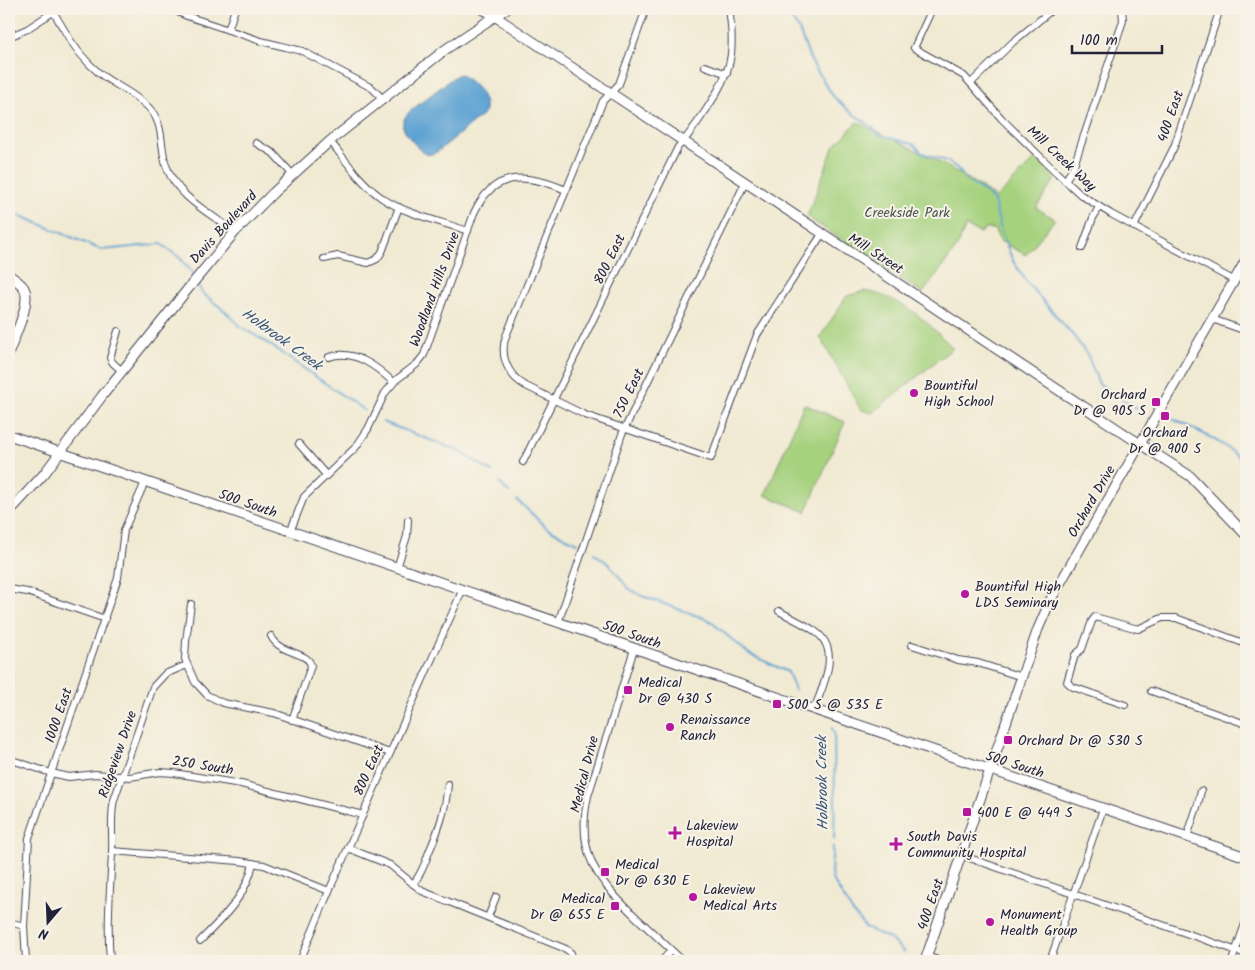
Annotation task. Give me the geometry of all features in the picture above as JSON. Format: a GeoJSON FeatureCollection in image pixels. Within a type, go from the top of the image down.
{"type":"FeatureCollection","features":[{"type":"Feature","properties":{"kind":"street"},"geometry":{"type":"LineString","coordinates":[[171,9],[228,30],[307,53],[372,88],[384,99]]}},
{"type":"Feature","properties":{"kind":"street"},"geometry":{"type":"LineString","coordinates":[[228,30],[235,9]]}},
{"type":"Feature","properties":{"kind":"street","name":"Mill Street"},"geometry":{"type":"LineString","coordinates":[[478,9],[496,16],[683,142],[1190,476],[1246,535]]}},
{"type":"Feature","properties":{"kind":"street","name":"Davis Boulevard"},"geometry":{"type":"LineString","coordinates":[[9,512],[36,483],[122,371],[235,232],[292,174],[330,141],[456,41],[506,9]]}},
{"type":"Feature","properties":{"kind":"street"},"geometry":{"type":"LineString","coordinates":[[646,9],[619,84],[603,101],[506,336],[504,354],[507,367],[515,378],[526,386],[585,415],[711,458],[756,335],[822,234]]}},
{"type":"Feature","properties":{"kind":"street","name":"800 East"},"geometry":{"type":"LineString","coordinates":[[524,462],[678,147],[689,136],[719,90],[727,74],[733,41],[729,9]]}},
{"type":"Feature","properties":{"kind":"street","name":"Mill Creek Way"},"geometry":{"type":"LineString","coordinates":[[932,9],[914,48],[955,70],[971,82],[1002,118],[1081,195],[1134,227],[1234,281]]}},
{"type":"Feature","properties":{"kind":"street"},"geometry":{"type":"LineString","coordinates":[[1065,181],[1073,168],[1123,21],[1122,9]]}},
{"type":"Feature","properties":{"kind":"street","name":"400 East"},"geometry":{"type":"LineString","coordinates":[[1134,227],[1174,147],[1220,9]]}},
{"type":"Feature","properties":{"kind":"street"},"geometry":{"type":"LineString","coordinates":[[9,37],[27,29],[52,10],[70,40],[90,65],[107,79],[145,104],[154,115],[160,127],[165,164],[171,178],[180,190],[235,232]]}},
{"type":"Feature","properties":{"kind":"street"},"geometry":{"type":"LineString","coordinates":[[971,82],[1049,10]]}},
{"type":"Feature","properties":{"kind":"street"},"geometry":{"type":"LineString","coordinates":[[705,66],[727,74]]}},
{"type":"Feature","properties":{"kind":"street"},"geometry":{"type":"LineString","coordinates":[[330,141],[367,186],[384,199],[398,206],[468,231]]}},
{"type":"Feature","properties":{"kind":"street"},"geometry":{"type":"LineString","coordinates":[[256,143],[273,153],[292,174]]}},
{"type":"Feature","properties":{"kind":"street","name":"Woodland Hills Drive"},"geometry":{"type":"LineString","coordinates":[[290,532],[304,497],[350,454],[361,440],[381,398],[394,382],[417,364],[427,350],[477,207],[485,196],[495,187],[518,178],[534,179],[566,190]]}},
{"type":"Feature","properties":{"kind":"street","name":"750 East"},"geometry":{"type":"LineString","coordinates":[[558,623],[625,428],[745,183]]}},
{"type":"Feature","properties":{"kind":"street"},"geometry":{"type":"LineString","coordinates":[[324,259],[338,256],[368,263],[377,259],[382,252],[398,206]]}},
{"type":"Feature","properties":{"kind":"street"},"geometry":{"type":"LineString","coordinates":[[1082,248],[1099,207]]}},
{"type":"Feature","properties":{"kind":"street","name":"Orchard Drive"},"geometry":{"type":"LineString","coordinates":[[990,770],[1038,629],[1051,599],[1246,260]]}},
{"type":"Feature","properties":{"kind":"street"},"geometry":{"type":"LineString","coordinates":[[9,275],[23,286],[27,297],[10,348]]}},
{"type":"Feature","properties":{"kind":"street"},"geometry":{"type":"LineString","coordinates":[[1212,319],[1246,331]]}},
{"type":"Feature","properties":{"kind":"street"},"geometry":{"type":"LineString","coordinates":[[118,331],[110,358],[122,371]]}},
{"type":"Feature","properties":{"kind":"street"},"geometry":{"type":"LineString","coordinates":[[329,357],[342,354],[368,362],[377,367],[394,382]]}},
{"type":"Feature","properties":{"kind":"street","name":"500 South"},"geometry":{"type":"LineString","coordinates":[[9,436],[1246,857]]}},
{"type":"Feature","properties":{"kind":"street"},"geometry":{"type":"LineString","coordinates":[[300,444],[326,475]]}},
{"type":"Feature","properties":{"kind":"street","name":"1000 East"},"geometry":{"type":"LineString","coordinates":[[26,961],[24,926],[29,838],[120,573],[124,530],[145,482]]}},
{"type":"Feature","properties":{"kind":"street"},"geometry":{"type":"LineString","coordinates":[[396,568],[407,536],[408,520]]}},
{"type":"Feature","properties":{"kind":"street"},"geometry":{"type":"LineString","coordinates":[[9,589],[27,592],[105,619]]}},
{"type":"Feature","properties":{"kind":"street","name":"800 East"},"geometry":{"type":"LineString","coordinates":[[300,961],[362,815],[462,591]]}},
{"type":"Feature","properties":{"kind":"street"},"geometry":{"type":"LineString","coordinates":[[191,604],[185,647],[187,665],[199,687],[212,699],[228,705],[259,710],[292,720],[390,753]]}},
{"type":"Feature","properties":{"kind":"street"},"geometry":{"type":"LineString","coordinates":[[779,611],[818,634],[828,650],[829,664],[814,710]]}},
{"type":"Feature","properties":{"kind":"street"},"geometry":{"type":"LineString","coordinates":[[1124,705],[1073,688],[1067,682],[1075,655],[1082,649],[1095,617],[1138,628],[1162,618],[1176,618],[1246,644]]}},
{"type":"Feature","properties":{"kind":"street"},"geometry":{"type":"LineString","coordinates":[[271,636],[273,641],[284,649],[306,658],[311,663],[292,720]]}},
{"type":"Feature","properties":{"kind":"street"},"geometry":{"type":"LineString","coordinates":[[912,645],[958,660],[978,662],[1022,677]]}},
{"type":"Feature","properties":{"kind":"street","name":"Medical Drive"},"geometry":{"type":"LineString","coordinates":[[634,649],[588,796],[585,816],[585,837],[591,862],[604,884],[614,896],[683,961]]}},
{"type":"Feature","properties":{"kind":"street","name":"Ridgeview Drive"},"geometry":{"type":"LineString","coordinates":[[110,961],[108,926],[112,809],[153,687],[165,674],[187,665]]}},
{"type":"Feature","properties":{"kind":"street"},"geometry":{"type":"LineString","coordinates":[[1151,691],[1246,724]]}},
{"type":"Feature","properties":{"kind":"street","name":"250 South"},"geometry":{"type":"LineString","coordinates":[[9,759],[68,777],[95,774],[135,777],[160,772],[174,773],[241,784],[362,815]]}},
{"type":"Feature","properties":{"kind":"street","name":"400 East"},"geometry":{"type":"LineString","coordinates":[[925,959],[990,770]]}},
{"type":"Feature","properties":{"kind":"street"},"geometry":{"type":"LineString","coordinates":[[413,884],[421,872],[441,824],[448,784]]}},
{"type":"Feature","properties":{"kind":"street"},"geometry":{"type":"LineString","coordinates":[[1187,837],[1201,791]]}},
{"type":"Feature","properties":{"kind":"street"},"geometry":{"type":"LineString","coordinates":[[1050,961],[1103,808]]}},
{"type":"Feature","properties":{"kind":"street"},"geometry":{"type":"LineString","coordinates":[[348,848],[390,865],[400,871],[422,891],[566,949],[572,958]]}},
{"type":"Feature","properties":{"kind":"street"},"geometry":{"type":"LineString","coordinates":[[112,851],[264,865],[329,891]]}},
{"type":"Feature","properties":{"kind":"street"},"geometry":{"type":"LineString","coordinates":[[961,855],[1246,954]]}},
{"type":"Feature","properties":{"kind":"street"},"geometry":{"type":"LineString","coordinates":[[200,941],[237,899],[249,880],[253,863]]}},
{"type":"Feature","properties":{"kind":"street"},"geometry":{"type":"LineString","coordinates":[[488,917],[496,897]]}},
{"type":"Feature","properties":{"kind":"street"},"geometry":{"type":"LineString","coordinates":[[1232,961],[1246,921]]}},
{"type":"Feature","properties":{"kind":"street"},"geometry":{"type":"LineString","coordinates":[[9,922],[24,926]]}},
{"type":"Feature","properties":{"kind":"street"},"geometry":{"type":"LineString","coordinates":[[662,961],[671,950]]}},
{"type":"Feature","properties":{"kind":"street"},"geometry":{"type":"LineString","coordinates":[[925,959],[941,961]]}},
{"type":"Feature","properties":{"kind":"green space","name":"Creekside Park"},"geometry":{"type":"Polygon","coordinates":[[[857,122],[946,166],[996,198],[1036,158],[1056,178],[1036,208],[1055,219],[1026,255],[1000,241],[994,229],[986,229],[980,233],[966,226],[957,247],[923,293],[807,217],[833,148],[857,122]]]}},
{"type":"Feature","properties":{"kind":"green space"},"geometry":{"type":"Polygon","coordinates":[[[864,291],[891,299],[913,312],[953,348],[872,413],[861,410],[820,337],[847,296],[864,291]]]}},
{"type":"Feature","properties":{"kind":"green space"},"geometry":{"type":"Polygon","coordinates":[[[804,404],[845,422],[806,512],[765,495],[804,404]]]}},
{"type":"Feature","properties":{"kind":"water"},"geometry":{"type":"Polygon","coordinates":[[[460,74],[475,86],[482,96],[485,102],[484,114],[437,152],[425,154],[406,133],[403,127],[404,119],[409,112],[460,74]]]}},
{"type":"Feature","properties":{"kind":"waterway"},"geometry":{"type":"LineString","coordinates":[[785,9],[799,30],[811,61],[833,96],[849,111],[871,126],[878,134],[915,145],[922,153],[947,161],[958,169],[968,182],[984,191],[994,201],[1001,231],[1013,261],[1028,284],[1087,354],[1099,384],[1138,409]]}},
{"type":"Feature","properties":{"kind":"waterway","name":"Holbrook Creek"},"geometry":{"type":"LineString","coordinates":[[9,211],[102,250],[161,244],[180,258],[195,276]]}},
{"type":"Feature","properties":{"kind":"waterway","name":"Holbrook Creek"},"geometry":{"type":"LineString","coordinates":[[197,283],[202,293],[225,311],[241,327],[263,340],[365,411]]}},
{"type":"Feature","properties":{"kind":"waterway"},"geometry":{"type":"LineString","coordinates":[[1169,417],[1220,443],[1246,465]]}},
{"type":"Feature","properties":{"kind":"waterway","name":"Holbrook Creek"},"geometry":{"type":"LineString","coordinates":[[383,422],[459,451],[492,472]]}},
{"type":"Feature","properties":{"kind":"waterway"},"geometry":{"type":"LineString","coordinates":[[500,483],[509,493]]}},
{"type":"Feature","properties":{"kind":"waterway","name":"Holbrook Creek"},"geometry":{"type":"LineString","coordinates":[[517,500],[547,528],[577,543]]}},
{"type":"Feature","properties":{"kind":"waterway","name":"Holbrook Creek"},"geometry":{"type":"LineString","coordinates":[[594,553],[610,565],[628,588],[642,596],[709,620],[749,654],[788,672],[795,690]]}},
{"type":"Feature","properties":{"kind":"waterway","name":"Holbrook Creek"},"geometry":{"type":"LineString","coordinates":[[832,728],[834,733],[834,839]]}},
{"type":"Feature","properties":{"kind":"waterway","name":"Holbrook Creek"},"geometry":{"type":"LineString","coordinates":[[833,846],[832,879],[854,914],[866,928],[890,939],[904,952]]}},
{"type":"Feature","properties":{"kind":"place","name":"Bountiful High School"},"geometry":{"type":"Point","coordinates":[914,393]}},
{"type":"Feature","properties":{"kind":"place","name":"Orchard Dr @ 905 S"},"geometry":{"type":"Point","coordinates":[1156,402]}},
{"type":"Feature","properties":{"kind":"place","name":"Orchard Dr @ 900 S"},"geometry":{"type":"Point","coordinates":[1165,416]}},
{"type":"Feature","properties":{"kind":"place","name":"Bountiful High LDS Seminary"},"geometry":{"type":"Point","coordinates":[965,594]}},
{"type":"Feature","properties":{"kind":"place","name":"Medical Dr @ 430 S"},"geometry":{"type":"Point","coordinates":[628,690]}},
{"type":"Feature","properties":{"kind":"place","name":"500 S @ 535 E"},"geometry":{"type":"Point","coordinates":[777,704]}},
{"type":"Feature","properties":{"kind":"place","name":"Renaissance Ranch"},"geometry":{"type":"Point","coordinates":[670,727]}},
{"type":"Feature","properties":{"kind":"place","name":"Orchard Dr @ 530 S"},"geometry":{"type":"Point","coordinates":[1008,740]}},
{"type":"Feature","properties":{"kind":"place","name":"400 E @ 449 S"},"geometry":{"type":"Point","coordinates":[967,812]}},
{"type":"Feature","properties":{"kind":"place","name":"Lakeview Hospital"},"geometry":{"type":"Point","coordinates":[675,833]}},
{"type":"Feature","properties":{"kind":"place","name":"South Davis Community Hospital"},"geometry":{"type":"Point","coordinates":[896,844]}},
{"type":"Feature","properties":{"kind":"place","name":"Medical Dr @ 630 E"},"geometry":{"type":"Point","coordinates":[605,872]}},
{"type":"Feature","properties":{"kind":"place","name":"Lakeview Medical Arts"},"geometry":{"type":"Point","coordinates":[693,897]}},
{"type":"Feature","properties":{"kind":"place","name":"Medical Dr @ 655 E"},"geometry":{"type":"Point","coordinates":[615,906]}},
{"type":"Feature","properties":{"kind":"place","name":"Monument Health Group"},"geometry":{"type":"Point","coordinates":[990,922]}}]}
